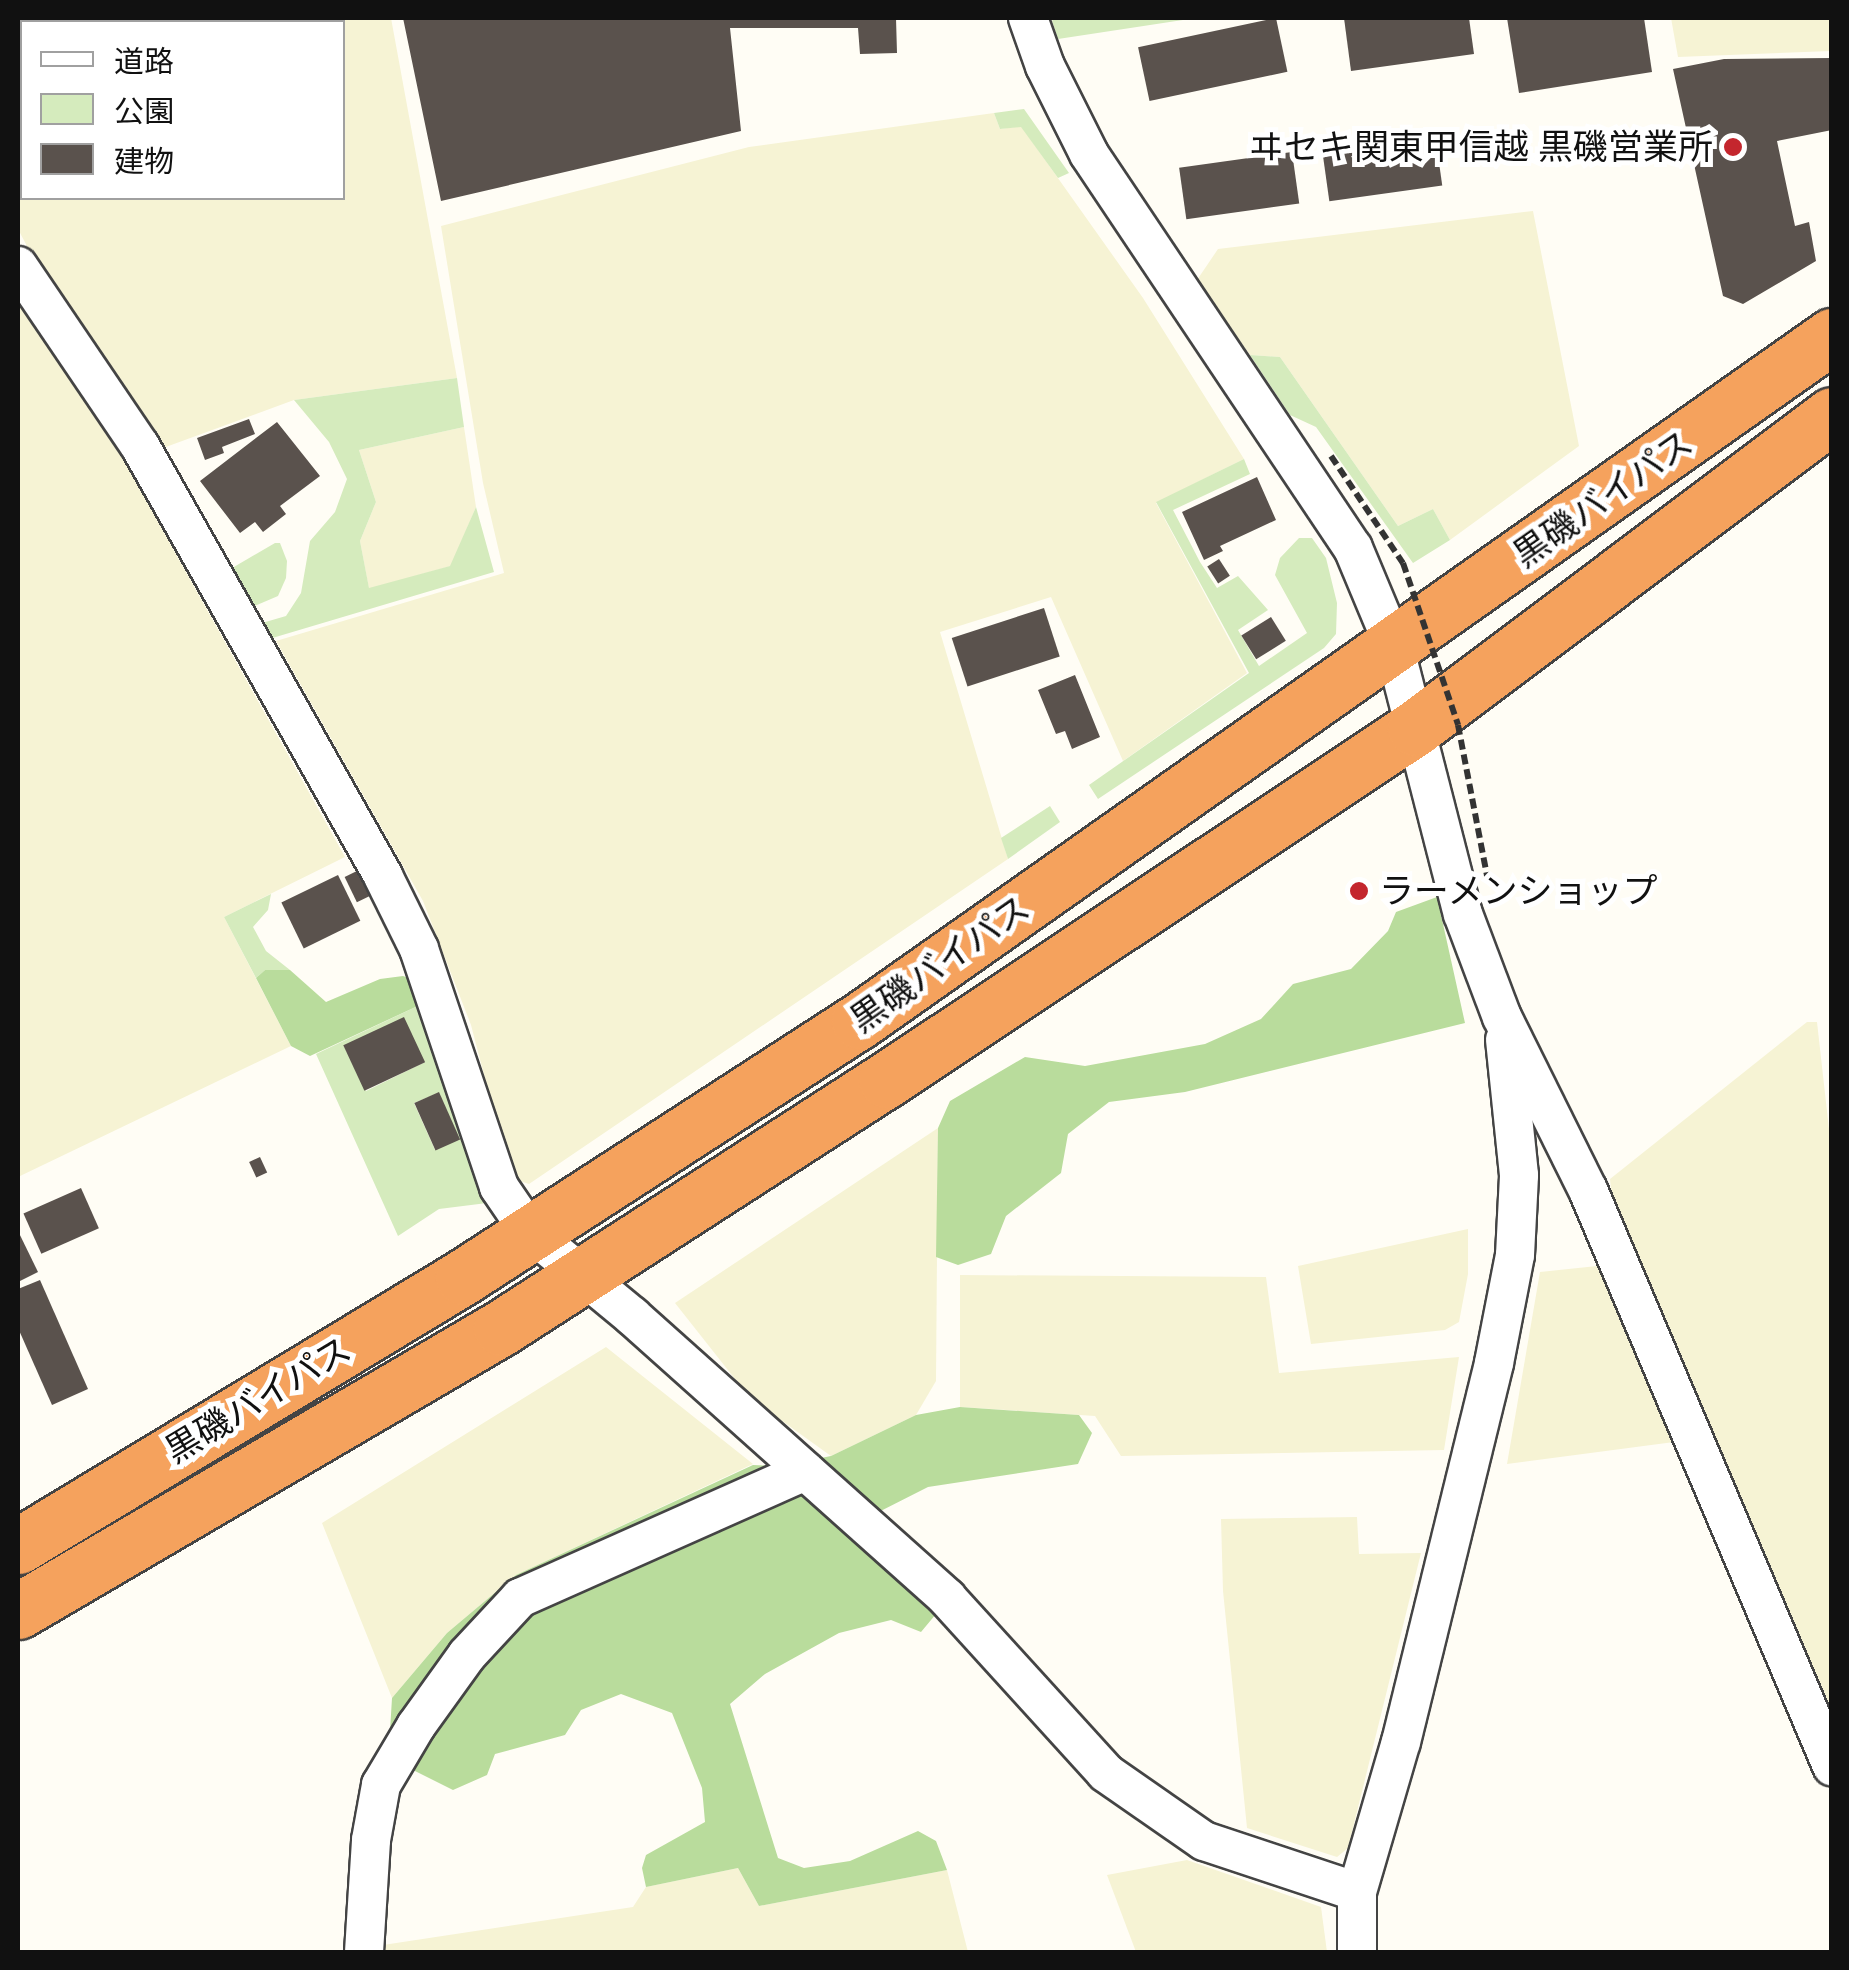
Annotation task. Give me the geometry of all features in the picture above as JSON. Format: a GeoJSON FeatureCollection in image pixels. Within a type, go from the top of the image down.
{"type":"FeatureCollection","features":[{"type":"Feature","properties":{"kind":"highway","name":"黒磯バイパス"},"geometry":{"type":"LineString","coordinates":[[18,1546],[462,1276],[859,1021],[1832,336]]}},
{"type":"Feature","properties":{"kind":"highway","name":"黒磯バイパス"},"geometry":{"type":"LineString","coordinates":[[18,1611],[501,1328],[886,1080],[1414,728],[1832,415]]}},
{"type":"Feature","properties":{"kind":"street"},"geometry":{"type":"LineString","coordinates":[[1028,18],[1045,66],[1090,154],[1353,548],[1394,646],[1464,914],[1502,1017],[1588,1190],[1832,1766]]}},
{"type":"Feature","properties":{"kind":"street"},"geometry":{"type":"LineString","coordinates":[[18,266],[140,446],[383,876],[419,949],[499,1187],[529,1231],[946,1598],[1106,1773],[1204,1841],[1357,1892]]}},
{"type":"Feature","properties":{"kind":"street"},"geometry":{"type":"LineString","coordinates":[[1357,1952],[1357,1892],[1401,1742],[1494,1364],[1515,1256],[1519,1176],[1502,1017]]}},
{"type":"Feature","properties":{"kind":"street"},"geometry":{"type":"LineString","coordinates":[[364,1952],[372,1840],[381,1784],[416,1726],[480,1641],[520,1598],[805,1471]]}},
{"type":"Feature","properties":{"kind":"path"},"geometry":{"type":"LineString","coordinates":[[1331,456],[1403,563],[1458,725],[1489,886]]}},
{"type":"Feature","properties":{"kind":"shaded area"},"geometry":{"type":"Polygon","coordinates":[[[18,18],[391,18],[457,378],[294,400],[163,448],[37,265],[19,231],[18,18]]]}},
{"type":"Feature","properties":{"kind":"shaded area"},"geometry":{"type":"Polygon","coordinates":[[[1671,18],[1831,18],[1831,51],[1678,57],[1671,18]]]}},
{"type":"Feature","properties":{"kind":"shaded area"},"geometry":{"type":"Polygon","coordinates":[[[994,113],[1000,129],[1021,126],[1143,298],[1244,459],[1156,503],[1247,673],[1123,761],[1051,597],[940,632],[1008,859],[529,1184],[511,1178],[471,1025],[423,901],[276,641],[504,573],[483,483],[441,226],[749,147],[994,113]]]}},
{"type":"Feature","properties":{"kind":"shaded area"},"geometry":{"type":"Polygon","coordinates":[[[1533,211],[1579,446],[1450,540],[1433,509],[1398,526],[1280,357],[1250,355],[1197,280],[1218,249],[1533,211]]]}},
{"type":"Feature","properties":{"kind":"shaded area"},"geometry":{"type":"Polygon","coordinates":[[[18,301],[124,461],[345,857],[224,917],[291,1046],[18,1177],[18,301]]]}},
{"type":"Feature","properties":{"kind":"shaded area"},"geometry":{"type":"Polygon","coordinates":[[[464,427],[476,507],[451,566],[369,589],[360,541],[376,502],[359,450],[464,427]]]}},
{"type":"Feature","properties":{"kind":"shaded area"},"geometry":{"type":"Polygon","coordinates":[[[1807,1022],[1817,1022],[1832,1156],[1831,1726],[1612,1200],[1610,1179],[1807,1022]]]}},
{"type":"Feature","properties":{"kind":"shaded area"},"geometry":{"type":"Polygon","coordinates":[[[938,1128],[936,1381],[916,1415],[831,1456],[750,1398],[675,1303],[938,1128]]]}},
{"type":"Feature","properties":{"kind":"shaded area"},"geometry":{"type":"Polygon","coordinates":[[[1468,1229],[1468,1274],[1459,1322],[1445,1330],[1311,1344],[1298,1266],[1468,1229]]]}},
{"type":"Feature","properties":{"kind":"shaded area"},"geometry":{"type":"Polygon","coordinates":[[[1597,1266],[1674,1442],[1507,1464],[1540,1272],[1597,1266]]]}},
{"type":"Feature","properties":{"kind":"shaded area"},"geometry":{"type":"Polygon","coordinates":[[[960,1275],[1266,1277],[1279,1373],[1459,1357],[1444,1450],[1121,1456],[1095,1416],[960,1407],[960,1275]]]}},
{"type":"Feature","properties":{"kind":"shaded area"},"geometry":{"type":"Polygon","coordinates":[[[606,1347],[753,1464],[516,1575],[447,1633],[392,1698],[322,1523],[606,1347]]]}},
{"type":"Feature","properties":{"kind":"shaded area"},"geometry":{"type":"Polygon","coordinates":[[[1357,1517],[1359,1554],[1421,1553],[1348,1848],[1337,1857],[1247,1828],[1223,1591],[1221,1519],[1357,1517]]]}},
{"type":"Feature","properties":{"kind":"shaded area"},"geometry":{"type":"Polygon","coordinates":[[[1187,1860],[1321,1907],[1327,1952],[1136,1952],[1107,1875],[1187,1860]]]}},
{"type":"Feature","properties":{"kind":"shaded area"},"geometry":{"type":"Polygon","coordinates":[[[738,1868],[759,1906],[947,1870],[968,1952],[380,1952],[383,1945],[633,1907],[646,1887],[738,1868]]]}},
{"type":"Feature","properties":{"kind":"green space"},"geometry":{"type":"Polygon","coordinates":[[[1196,18],[1058,39],[1052,21],[1196,18]]]}},
{"type":"Feature","properties":{"kind":"green space"},"geometry":{"type":"Polygon","coordinates":[[[1024,109],[1069,173],[1058,178],[1021,127],[1000,129],[994,113],[1024,109]]]}},
{"type":"Feature","properties":{"kind":"green space"},"geometry":{"type":"Polygon","coordinates":[[[1250,355],[1280,357],[1398,526],[1433,509],[1450,540],[1413,563],[1316,427],[1290,415],[1250,355]]]}},
{"type":"Feature","properties":{"kind":"green space"},"geometry":{"type":"Polygon","coordinates":[[[457,378],[464,427],[359,450],[376,502],[360,541],[369,588],[450,566],[476,507],[494,572],[269,639],[262,623],[286,616],[301,593],[310,541],[335,512],[347,479],[329,442],[294,400],[457,378]]]}},
{"type":"Feature","properties":{"kind":"green space"},"geometry":{"type":"Polygon","coordinates":[[[1244,459],[1250,474],[1173,510],[1200,562],[1217,588],[1238,576],[1268,610],[1238,630],[1259,666],[1307,633],[1275,575],[1280,558],[1299,538],[1312,538],[1326,558],[1337,603],[1336,634],[1324,648],[1098,799],[1089,785],[1249,673],[1156,502],[1244,459]]]}},
{"type":"Feature","properties":{"kind":"green space"},"geometry":{"type":"Polygon","coordinates":[[[280,543],[287,561],[286,578],[278,596],[250,608],[227,571],[280,543]]]}},
{"type":"Feature","properties":{"kind":"green space"},"geometry":{"type":"Polygon","coordinates":[[[1050,806],[1060,822],[1008,859],[1001,838],[1050,806]]]}},
{"type":"Feature","properties":{"kind":"green space"},"geometry":{"type":"Polygon","coordinates":[[[271,894],[268,910],[253,927],[266,951],[290,970],[265,970],[256,978],[224,917],[271,894]]]}},
{"type":"Feature","properties":{"kind":"green space"},"geometry":{"type":"Polygon","coordinates":[[[1437,897],[1465,1023],[1185,1092],[1109,1102],[1068,1134],[1061,1173],[1006,1216],[991,1254],[958,1265],[936,1257],[938,1128],[950,1101],[1025,1057],[1085,1066],[1205,1044],[1261,1019],[1293,984],[1351,969],[1388,931],[1396,912],[1437,897]]]}},
{"type":"Feature","properties":{"kind":"green space"},"geometry":{"type":"Polygon","coordinates":[[[265,970],[290,970],[326,1002],[380,979],[403,976],[414,980],[422,1004],[310,1056],[291,1046],[256,978],[265,970]]]}},
{"type":"Feature","properties":{"kind":"green space"},"geometry":{"type":"Polygon","coordinates":[[[422,1004],[487,1203],[439,1209],[398,1236],[316,1054],[422,1004]],[[344,1046],[366,1091],[425,1062],[344,1046]],[[438,1093],[414,1103],[435,1150],[438,1093]]]}},
{"type":"Feature","properties":{"kind":"green space"},"geometry":{"type":"Polygon","coordinates":[[[960,1407],[1079,1415],[1092,1433],[1078,1464],[928,1487],[853,1525],[936,1614],[921,1632],[891,1620],[839,1633],[765,1674],[730,1704],[778,1858],[804,1868],[850,1861],[918,1831],[936,1841],[947,1870],[759,1906],[738,1868],[646,1887],[642,1868],[646,1855],[705,1822],[702,1788],[672,1713],[621,1694],[581,1710],[565,1735],[495,1754],[487,1775],[453,1790],[411,1769],[390,1731],[392,1698],[447,1633],[516,1575],[753,1465],[781,1466],[831,1456],[916,1415],[960,1407]]]}},
{"type":"Feature","properties":{"kind":"building"},"geometry":{"type":"Polygon","coordinates":[[[403,18],[896,18],[897,53],[860,54],[858,28],[730,28],[741,131],[441,201],[403,18]]]}},
{"type":"Feature","properties":{"kind":"building"},"geometry":{"type":"Polygon","coordinates":[[[1276,18],[1287,72],[1150,101],[1138,47],[1276,18]]]}},
{"type":"Feature","properties":{"kind":"building"},"geometry":{"type":"Polygon","coordinates":[[[1344,18],[1469,18],[1474,54],[1351,71],[1344,18]]]}},
{"type":"Feature","properties":{"kind":"building"},"geometry":{"type":"Polygon","coordinates":[[[1507,18],[1644,18],[1652,72],[1519,93],[1507,18]]]}},
{"type":"Feature","properties":{"kind":"building"},"geometry":{"type":"Polygon","coordinates":[[[1832,58],[1832,130],[1777,141],[1795,226],[1809,222],[1816,261],[1743,304],[1723,296],[1673,69],[1724,59],[1832,58]]]}},
{"type":"Feature","properties":{"kind":"building"},"geometry":{"type":"Polygon","coordinates":[[[1435,134],[1442,185],[1329,201],[1322,150],[1435,134]]]}},
{"type":"Feature","properties":{"kind":"building"},"geometry":{"type":"Polygon","coordinates":[[[1292,152],[1299,203],[1186,219],[1179,168],[1292,152]]]}},
{"type":"Feature","properties":{"kind":"building"},"geometry":{"type":"Polygon","coordinates":[[[249,419],[255,434],[222,447],[224,453],[205,460],[197,438],[249,419]]]}},
{"type":"Feature","properties":{"kind":"building"},"geometry":{"type":"Polygon","coordinates":[[[277,422],[320,476],[280,506],[286,514],[263,532],[255,522],[240,533],[200,481],[277,422]]]}},
{"type":"Feature","properties":{"kind":"building"},"geometry":{"type":"Polygon","coordinates":[[[1257,477],[1276,520],[1220,546],[1223,551],[1204,560],[1182,512],[1257,477]]]}},
{"type":"Feature","properties":{"kind":"building"},"geometry":{"type":"Polygon","coordinates":[[[1219,559],[1230,576],[1218,583],[1207,567],[1219,559]]]}},
{"type":"Feature","properties":{"kind":"building"},"geometry":{"type":"Polygon","coordinates":[[[1044,608],[1060,657],[968,686],[952,638],[1044,608]]]}},
{"type":"Feature","properties":{"kind":"building"},"geometry":{"type":"Polygon","coordinates":[[[1271,617],[1286,641],[1256,659],[1241,636],[1271,617]]]}},
{"type":"Feature","properties":{"kind":"building"},"geometry":{"type":"Polygon","coordinates":[[[1075,675],[1100,737],[1072,749],[1065,731],[1056,734],[1038,690],[1075,675]]]}},
{"type":"Feature","properties":{"kind":"building"},"geometry":{"type":"Polygon","coordinates":[[[359,870],[371,895],[357,902],[345,877],[359,870]]]}},
{"type":"Feature","properties":{"kind":"building"},"geometry":{"type":"Polygon","coordinates":[[[338,875],[360,921],[304,948],[281,903],[338,875]]]}},
{"type":"Feature","properties":{"kind":"building"},"geometry":{"type":"Polygon","coordinates":[[[404,1017],[425,1062],[364,1091],[343,1045],[404,1017]]]}},
{"type":"Feature","properties":{"kind":"building"},"geometry":{"type":"Polygon","coordinates":[[[439,1092],[460,1140],[435,1150],[414,1103],[439,1092]]]}},
{"type":"Feature","properties":{"kind":"building"},"geometry":{"type":"Polygon","coordinates":[[[260,1157],[267,1172],[256,1177],[249,1162],[260,1157]]]}},
{"type":"Feature","properties":{"kind":"building"},"geometry":{"type":"Polygon","coordinates":[[[81,1188],[99,1228],[41,1254],[23,1214],[81,1188]]]}},
{"type":"Feature","properties":{"kind":"building"},"geometry":{"type":"Polygon","coordinates":[[[18,1231],[38,1272],[18,1282],[18,1231]]]}},
{"type":"Feature","properties":{"kind":"building"},"geometry":{"type":"Polygon","coordinates":[[[40,1280],[88,1389],[52,1405],[18,1328],[18,1289],[40,1280]]]}},
{"type":"Feature","properties":{"kind":"place","name":"ヰセキ関東甲信越 黒磯営業所"},"geometry":{"type":"Point","coordinates":[1733,147]}},
{"type":"Feature","properties":{"kind":"place","name":"ラーメンショップ"},"geometry":{"type":"Point","coordinates":[1359,891]}}]}
